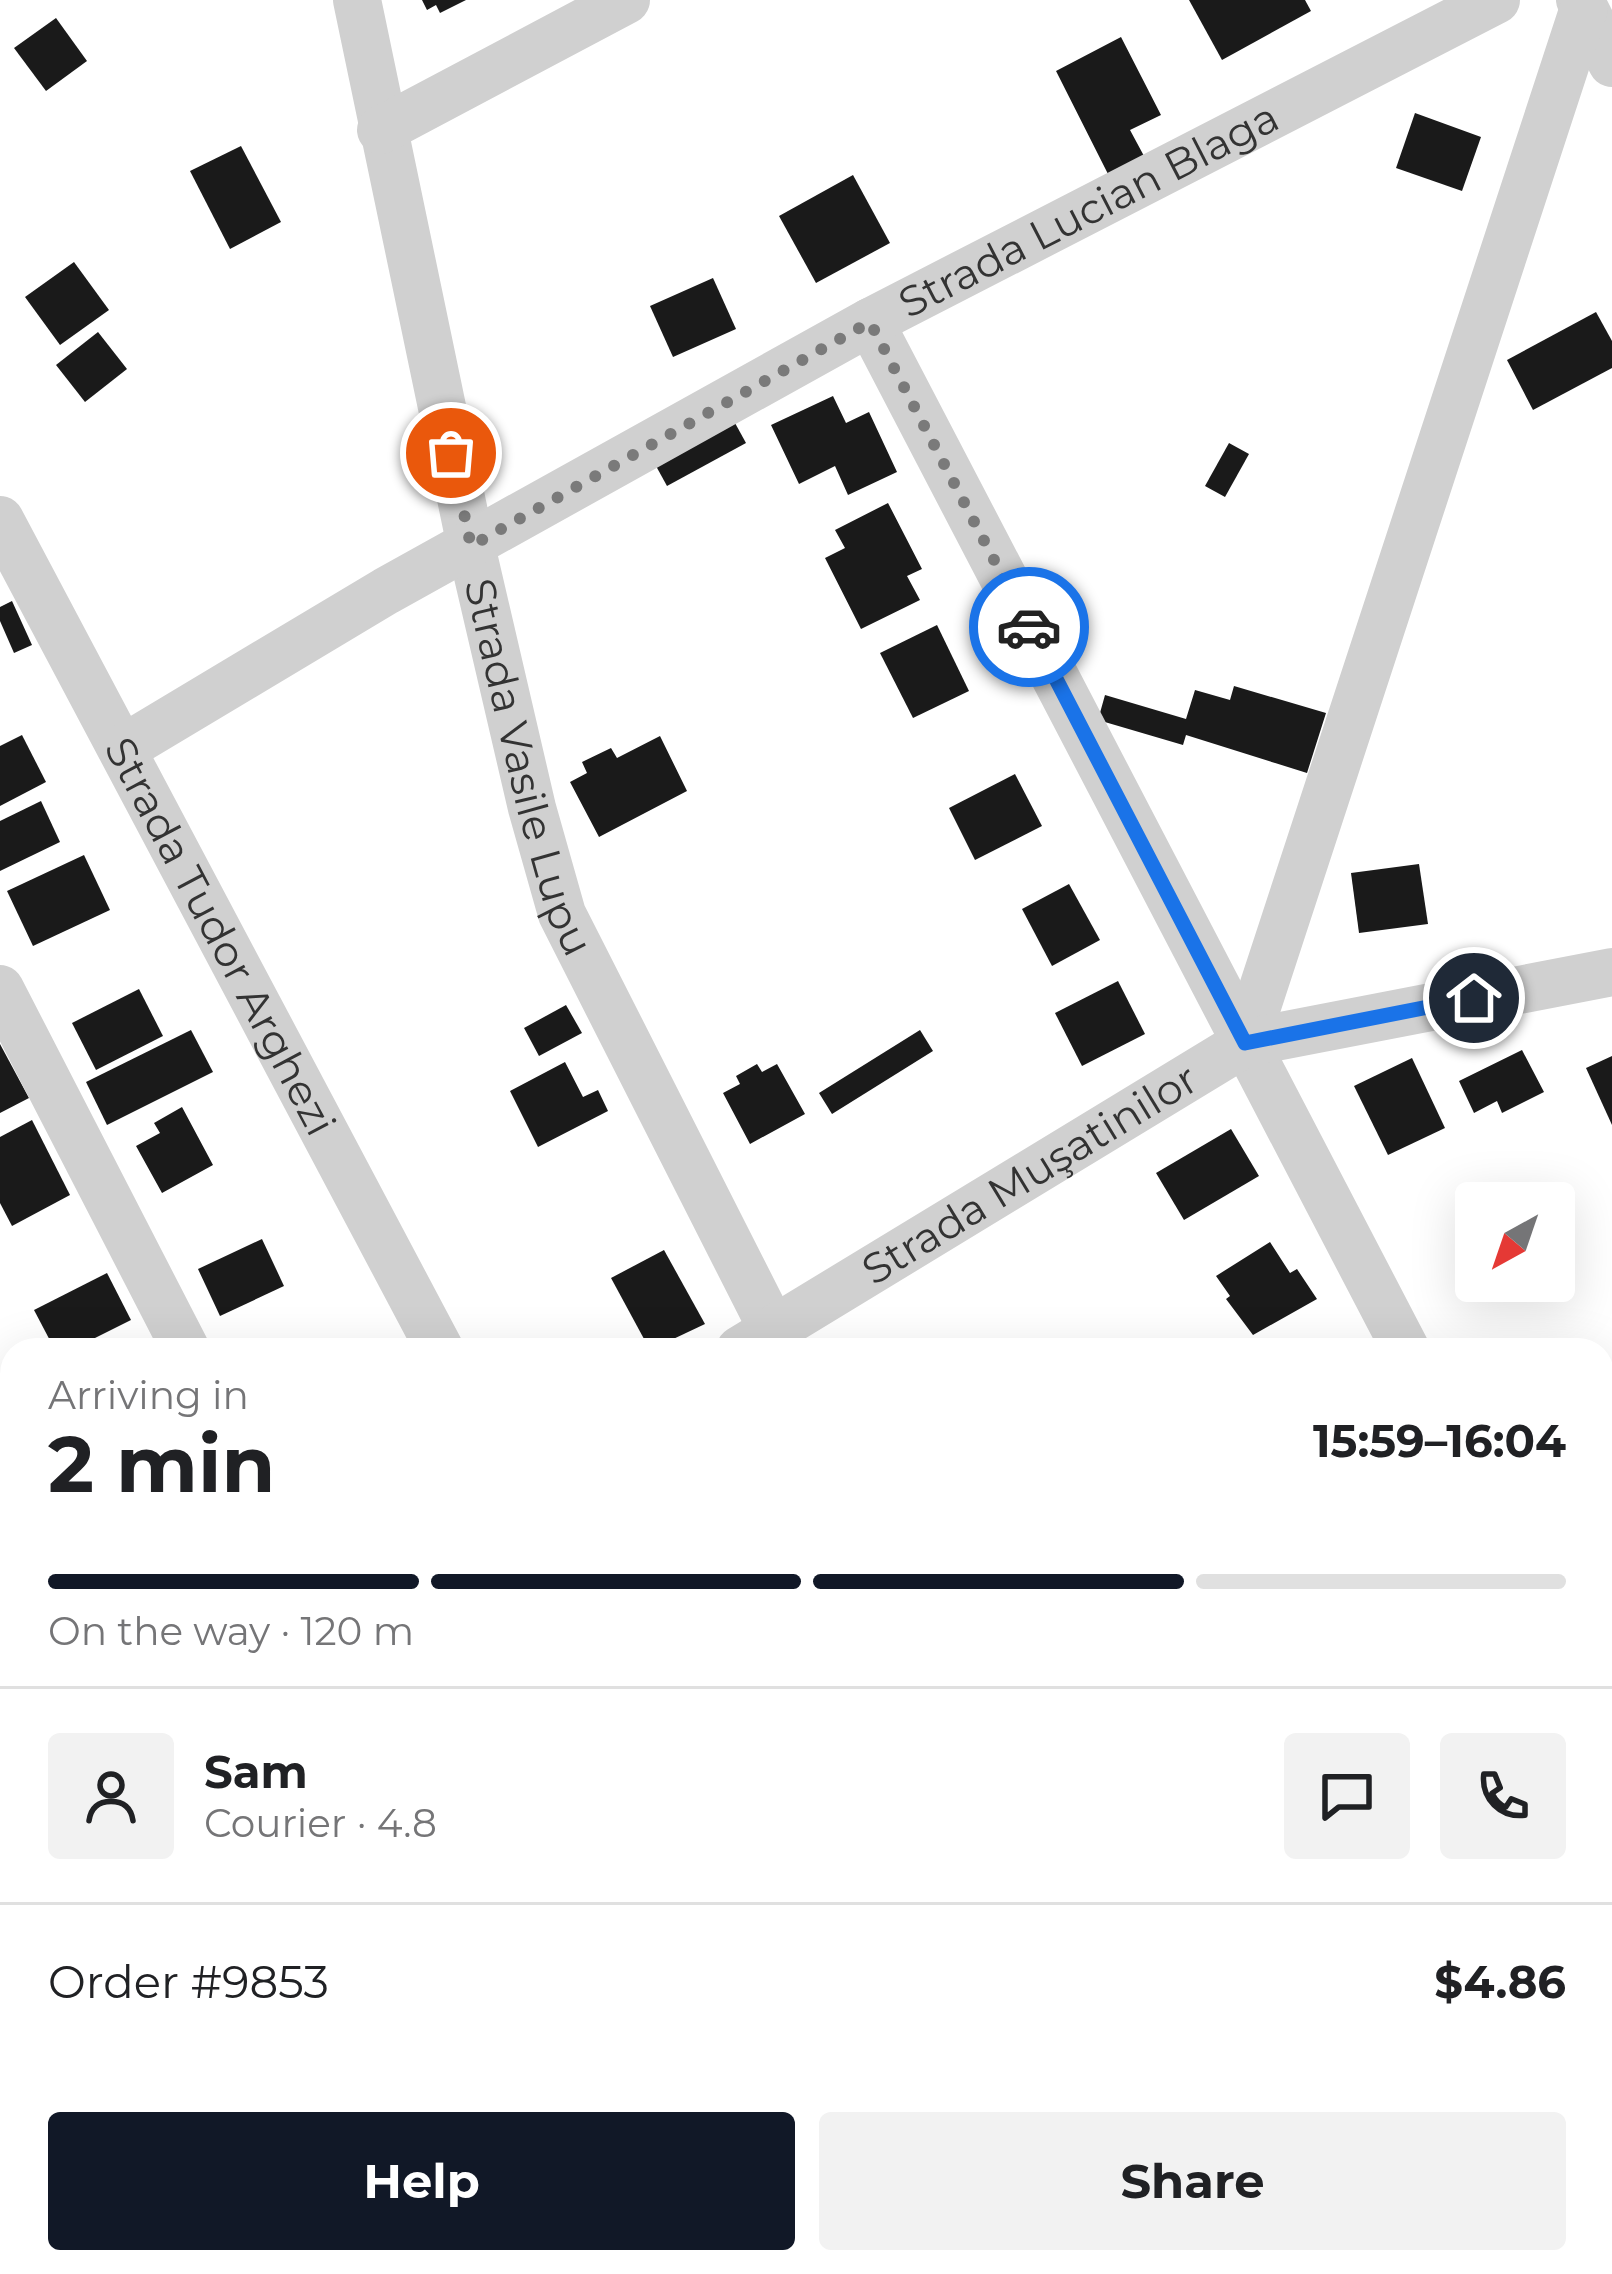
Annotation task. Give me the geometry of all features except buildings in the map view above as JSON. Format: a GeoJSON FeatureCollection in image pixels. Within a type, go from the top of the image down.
{"type":"FeatureCollection","features":[{"type":"Feature","properties":{"kind":"street","name":"Strada Vasile Lupu"},"geometry":{"type":"LineString","coordinates":[[357,0],[471,546],[532,808],[562,914],[763,1338]]}},
{"type":"Feature","properties":{"kind":"street"},"geometry":{"type":"LineString","coordinates":[[382,130],[626,0]]}},
{"type":"Feature","properties":{"kind":"street","name":"Strada Lucian Blaga"},"geometry":{"type":"LineString","coordinates":[[122,748],[870,322],[1496,0]]}},
{"type":"Feature","properties":{"kind":"street"},"geometry":{"type":"LineString","coordinates":[[1245,1043],[1582,4]]}},
{"type":"Feature","properties":{"kind":"street"},"geometry":{"type":"LineString","coordinates":[[1582,4],[1612,63]]}},
{"type":"Feature","properties":{"kind":"street"},"geometry":{"type":"LineString","coordinates":[[870,322],[1400,1338]]}},
{"type":"Feature","properties":{"kind":"street","name":"Strada Tudor Arghezi"},"geometry":{"type":"LineString","coordinates":[[0,520],[434,1338]]}},
{"type":"Feature","properties":{"kind":"street","name":"Strada Muşatinilor"},"geometry":{"type":"LineString","coordinates":[[773,1338],[1245,1043],[1612,972]]}},
{"type":"Feature","properties":{"kind":"street"},"geometry":{"type":"LineString","coordinates":[[0,989],[180,1338]]}},
{"type":"Feature","properties":{"kind":"way so far"},"geometry":{"type":"LineString","coordinates":[[451,453],[471,546],[870,322],[1029,627]]}},
{"type":"Feature","properties":{"kind":"route"},"geometry":{"type":"LineString","coordinates":[[1029,627],[1245,1043],[1474,998]]}}]}
